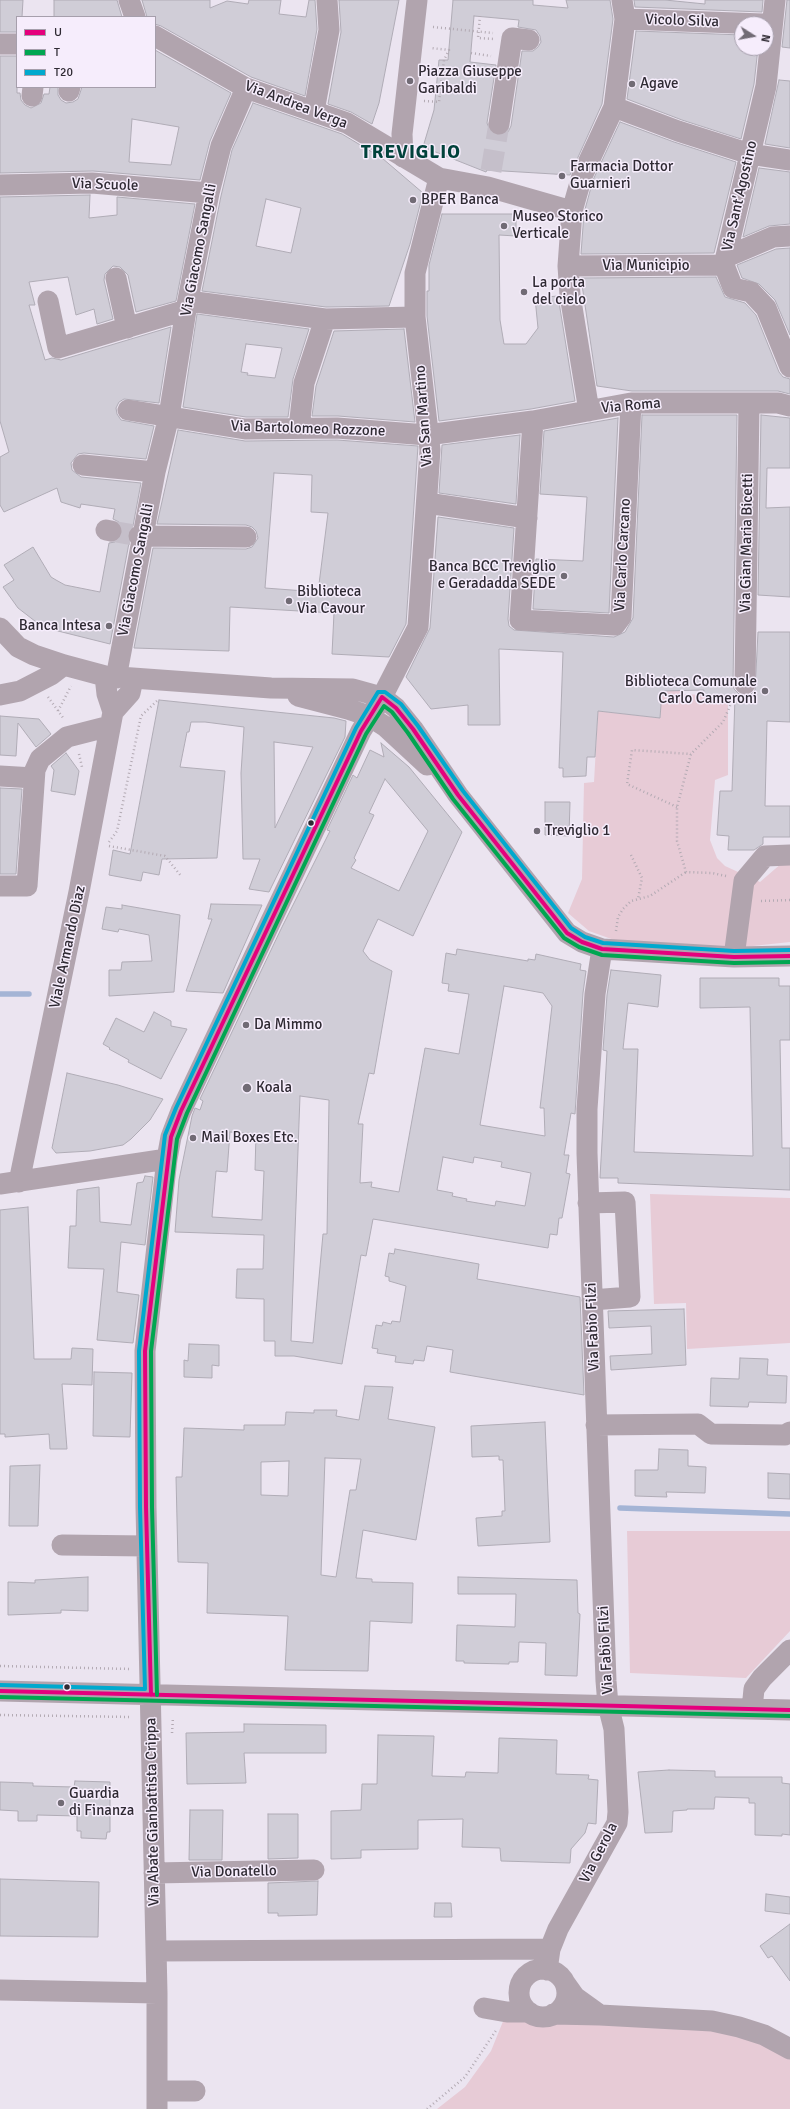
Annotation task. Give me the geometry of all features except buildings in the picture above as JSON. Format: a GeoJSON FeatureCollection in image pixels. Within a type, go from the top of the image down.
{"type":"FeatureCollection","features":[{"type":"Feature","properties":{"kind":"street"},"geometry":{"type":"LineString","coordinates":[[129,0],[135,16]]}},
{"type":"Feature","properties":{"kind":"street"},"geometry":{"type":"LineString","coordinates":[[314,111],[329,30],[327,0]]}},
{"type":"Feature","properties":{"kind":"street"},"geometry":{"type":"LineString","coordinates":[[403,157],[402,134],[417,0]]}},
{"type":"Feature","properties":{"kind":"street","name":"Via Sant'Agostino"},"geometry":{"type":"LineString","coordinates":[[774,16],[775,0]]}},
{"type":"Feature","properties":{"kind":"street","name":"Vicolo Silva"},"geometry":{"type":"LineString","coordinates":[[624,10],[734,20]]}},
{"type":"Feature","properties":{"kind":"street","name":"Via Roma"},"geometry":{"type":"LineString","coordinates":[[624,10],[614,107],[580,181],[572,211],[568,266],[570,295],[589,410],[630,403],[778,403],[790,406]]}},
{"type":"Feature","properties":{"kind":"street","name":"Via Andrea Verga"},"geometry":{"type":"LineString","coordinates":[[156,37],[246,88],[347,123],[439,178],[489,179],[572,211]]}},
{"type":"Feature","properties":{"kind":"street"},"geometry":{"type":"LineString","coordinates":[[499,124],[512,38],[529,40]]}},
{"type":"Feature","properties":{"kind":"street"},"geometry":{"type":"LineString","coordinates":[[0,44],[16,44]]}},
{"type":"Feature","properties":{"kind":"street","name":"Via Sant'Agostino"},"geometry":{"type":"LineString","coordinates":[[769,56],[766,86],[725,261],[733,288],[752,292],[766,308],[790,367]]}},
{"type":"Feature","properties":{"kind":"street","name":"Via Giacomo Sangalli"},"geometry":{"type":"LineString","coordinates":[[118,678],[141,536],[169,416],[187,305],[209,193],[221,146],[246,88]]}},
{"type":"Feature","properties":{"kind":"street"},"geometry":{"type":"LineString","coordinates":[[614,107],[678,131],[750,154],[790,160]]}},
{"type":"Feature","properties":{"kind":"street","name":"Via San Martino"},"geometry":{"type":"LineString","coordinates":[[382,697],[418,627],[430,450],[427,435],[415,318],[415,273],[439,178]]}},
{"type":"Feature","properties":{"kind":"street","name":"Via Scuole"},"geometry":{"type":"LineString","coordinates":[[0,185],[92,183],[209,193]]}},
{"type":"Feature","properties":{"kind":"street","name":"Via Municipio"},"geometry":{"type":"LineString","coordinates":[[568,266],[725,261],[773,237],[790,236]]}},
{"type":"Feature","properties":{"kind":"street"},"geometry":{"type":"LineString","coordinates":[[116,278],[127,328]]}},
{"type":"Feature","properties":{"kind":"street"},"geometry":{"type":"LineString","coordinates":[[48,301],[58,348],[127,328],[187,305],[325,319],[415,318]]}},
{"type":"Feature","properties":{"kind":"street"},"geometry":{"type":"LineString","coordinates":[[299,428],[304,383],[325,319]]}},
{"type":"Feature","properties":{"kind":"street","name":"Via Carlo Carcano"},"geometry":{"type":"LineString","coordinates":[[533,421],[520,620],[615,625],[621,617],[630,403]]}},
{"type":"Feature","properties":{"kind":"street","name":"Via Gian Maria Bicetti"},"geometry":{"type":"LineString","coordinates":[[745,684],[750,403]]}},
{"type":"Feature","properties":{"kind":"street"},"geometry":{"type":"LineString","coordinates":[[128,410],[169,416]]}},
{"type":"Feature","properties":{"kind":"street","name":"Via Bartolomeo Rozzone"},"geometry":{"type":"LineString","coordinates":[[169,416],[246,429],[337,428],[427,435],[533,421],[589,410]]}},
{"type":"Feature","properties":{"kind":"street"},"geometry":{"type":"LineString","coordinates":[[83,465],[156,472]]}},
{"type":"Feature","properties":{"kind":"street"},"geometry":{"type":"LineString","coordinates":[[427,503],[527,518]]}},
{"type":"Feature","properties":{"kind":"street"},"geometry":{"type":"LineString","coordinates":[[141,536],[246,537]]}},
{"type":"Feature","properties":{"kind":"street"},"geometry":{"type":"LineString","coordinates":[[0,628],[18,647],[64,665],[118,678],[271,688],[353,689],[382,697],[396,708],[413,729],[458,795],[567,933],[582,942],[602,949],[734,957],[790,956]]}},
{"type":"Feature","properties":{"kind":"street"},"geometry":{"type":"LineString","coordinates":[[0,695],[20,691],[51,675],[64,665]]}},
{"type":"Feature","properties":{"kind":"street"},"geometry":{"type":"LineString","coordinates":[[0,886],[27,886],[34,778],[35,770],[40,759],[68,737],[112,719],[130,693],[118,678]]}},
{"type":"Feature","properties":{"kind":"street","name":"Viale Armando Diaz"},"geometry":{"type":"LineString","coordinates":[[10,1183],[78,900],[112,719],[107,694],[118,678]]}},
{"type":"Feature","properties":{"kind":"street"},"geometry":{"type":"LineString","coordinates":[[271,688],[368,716],[386,727],[458,795]]}},
{"type":"Feature","properties":{"kind":"street","name":"Via Abate Gianbattista Crippa"},"geometry":{"type":"LineString","coordinates":[[157,2100],[157,1993],[147,1546],[145,1350],[167,1159],[171,1137],[181,1111],[368,716],[382,697]]}},
{"type":"Feature","properties":{"kind":"street"},"geometry":{"type":"LineString","coordinates":[[0,776],[34,778]]}},
{"type":"Feature","properties":{"kind":"street"},"geometry":{"type":"LineString","coordinates":[[734,957],[744,881],[765,856],[790,855]]}},
{"type":"Feature","properties":{"kind":"street","name":"Via Fabio Filzi"},"geometry":{"type":"LineString","coordinates":[[602,949],[595,994],[587,1109],[588,1203],[608,1705]]}},
{"type":"Feature","properties":{"kind":"street"},"geometry":{"type":"LineString","coordinates":[[10,1183],[167,1159]]}},
{"type":"Feature","properties":{"kind":"street"},"geometry":{"type":"LineString","coordinates":[[588,1203],[625,1202],[630,1297],[592,1300]]}},
{"type":"Feature","properties":{"kind":"street"},"geometry":{"type":"LineString","coordinates":[[596,1425],[698,1424],[711,1434],[785,1436],[790,1432]]}},
{"type":"Feature","properties":{"kind":"street"},"geometry":{"type":"LineString","coordinates":[[62,1545],[147,1546]]}},
{"type":"Feature","properties":{"kind":"street"},"geometry":{"type":"LineString","coordinates":[[752,1709],[754,1689],[762,1678],[790,1650]]}},
{"type":"Feature","properties":{"kind":"street"},"geometry":{"type":"LineString","coordinates":[[0,1691],[790,1710]]}},
{"type":"Feature","properties":{"kind":"street","name":"Via Gerola"},"geometry":{"type":"LineString","coordinates":[[546,1970],[550,1949],[558,1930],[617,1823],[614,1729],[608,1705]]}},
{"type":"Feature","properties":{"kind":"street","name":"Via Donatello"},"geometry":{"type":"LineString","coordinates":[[154,1872],[314,1870]]}},
{"type":"Feature","properties":{"kind":"street"},"geometry":{"type":"LineString","coordinates":[[156,1951],[550,1949]]}},
{"type":"Feature","properties":{"kind":"street"},"geometry":{"type":"LineString","coordinates":[[528,2012],[520,1999],[521,1984],[531,1972],[546,1970],[554,1972],[575,1997],[600,2015]]}},
{"type":"Feature","properties":{"kind":"street"},"geometry":{"type":"LineString","coordinates":[[553,2014],[563,2005],[566,1998],[564,1983]]}},
{"type":"Feature","properties":{"kind":"street"},"geometry":{"type":"LineString","coordinates":[[0,1990],[157,1993]]}},
{"type":"Feature","properties":{"kind":"street"},"geometry":{"type":"LineString","coordinates":[[484,2008],[507,2012],[528,2012],[540,2017],[553,2014],[600,2015],[712,2021],[764,2035],[790,2048]]}},
{"type":"Feature","properties":{"kind":"street"},"geometry":{"type":"LineString","coordinates":[[157,2100],[195,2091]]}},
{"type":"Feature","properties":{"kind":"path"},"geometry":{"type":"LineString","coordinates":[[478,38],[480,16]]}},
{"type":"Feature","properties":{"kind":"path"},"geometry":{"type":"LineString","coordinates":[[414,25],[476,32]]}},
{"type":"Feature","properties":{"kind":"path"},"geometry":{"type":"LineString","coordinates":[[435,102],[440,102],[444,60],[449,50]]}},
{"type":"Feature","properties":{"kind":"path"},"geometry":{"type":"LineString","coordinates":[[686,872],[677,841],[677,807],[691,754],[723,722],[733,699],[745,684]]}},
{"type":"Feature","properties":{"kind":"path"},"geometry":{"type":"LineString","coordinates":[[58,711],[72,685]]}},
{"type":"Feature","properties":{"kind":"path"},"geometry":{"type":"LineString","coordinates":[[109,842],[117,831],[141,716],[158,699]]}},
{"type":"Feature","properties":{"kind":"path"},"geometry":{"type":"LineString","coordinates":[[677,807],[626,784],[632,750],[691,754]]}},
{"type":"Feature","properties":{"kind":"path"},"geometry":{"type":"LineString","coordinates":[[109,846],[165,856],[181,876]]}},
{"type":"Feature","properties":{"kind":"path"},"geometry":{"type":"LineString","coordinates":[[631,855],[642,878],[638,899]]}},
{"type":"Feature","properties":{"kind":"path"},"geometry":{"type":"LineString","coordinates":[[616,933],[618,917],[631,901],[650,896],[686,872],[712,872],[733,878]]}},
{"type":"Feature","properties":{"kind":"path"},"geometry":{"type":"LineString","coordinates":[[756,901],[790,900]]}},
{"type":"Feature","properties":{"kind":"path"},"geometry":{"type":"LineString","coordinates":[[0,1666],[131,1669],[130,1662]]}},
{"type":"Feature","properties":{"kind":"path"},"geometry":{"type":"LineString","coordinates":[[0,1715],[133,1718]]}},
{"type":"Feature","properties":{"kind":"path"},"geometry":{"type":"LineString","coordinates":[[427,2109],[465,2077],[486,2047],[507,2012]]}},
{"type":"Feature","properties":{"kind":"shaded area"},"geometry":{"type":"Polygon","coordinates":[[[662,691],[681,691],[680,694],[728,696],[728,775],[715,780],[710,840],[717,858],[725,866],[760,882],[790,856],[790,942],[734,948],[617,941],[589,931],[568,913],[582,879],[584,783],[594,782],[598,711],[660,718],[662,691]]]}},
{"type":"Feature","properties":{"kind":"shaded area"},"geometry":{"type":"Polygon","coordinates":[[[650,1194],[790,1198],[790,1343],[687,1349],[686,1303],[654,1304],[650,1194]]]}},
{"type":"Feature","properties":{"kind":"shaded area"},"geometry":{"type":"Polygon","coordinates":[[[627,1531],[790,1531],[790,1631],[746,1678],[630,1673],[627,1531]]]}},
{"type":"Feature","properties":{"kind":"shaded area"},"geometry":{"type":"Polygon","coordinates":[[[506,2014],[713,2028],[753,2037],[790,2059],[790,2109],[437,2109],[465,2087],[491,2051],[506,2014]]]}},
{"type":"Feature","properties":{"kind":"waterway"},"geometry":{"type":"LineString","coordinates":[[0,994],[29,994]]}},
{"type":"Feature","properties":{"kind":"waterway"},"geometry":{"type":"LineString","coordinates":[[620,1508],[790,1514]]}},
{"type":"Feature","properties":{"kind":"tunnel"},"geometry":{"type":"LineString","coordinates":[[491,171],[499,124]]}},
{"type":"Feature","properties":{"kind":"tunnel"},"geometry":{"type":"LineString","coordinates":[[111,531],[139,536]]}},
{"type":"Feature","properties":{"kind":"transit line","name":"T20"},"geometry":{"type":"LineString","coordinates":[[0,1685],[145,1689],[140,1507],[139,1351],[165,1135],[176,1108],[356,728],[378,692],[385,692],[401,704],[463,791],[571,928],[585,937],[603,943],[734,951],[790,950]]}},
{"type":"Feature","properties":{"kind":"transit line","name":"U"},"geometry":{"type":"LineString","coordinates":[[151,1695],[146,1507],[145,1351],[171,1137],[181,1111],[361,731],[382,697],[396,708],[413,729],[458,795],[567,933],[582,942],[602,949],[734,957],[790,956]]}},
{"type":"Feature","properties":{"kind":"transit line","name":"T"},"geometry":{"type":"LineString","coordinates":[[157,1695],[152,1507],[151,1351],[177,1139],[187,1113],[366,734],[384,706],[392,712],[453,799],[564,938],[579,947],[602,955],[734,963],[790,962]]}},
{"type":"Feature","properties":{"kind":"transit line","name":"U"},"geometry":{"type":"LineString","coordinates":[[0,1691],[790,1710]]}},
{"type":"Feature","properties":{"kind":"transit line","name":"T"},"geometry":{"type":"LineString","coordinates":[[0,1697],[790,1716]]}},
{"type":"Feature","properties":{"kind":"place","name":"Piazza Giuseppe Garibaldi"},"geometry":{"type":"Point","coordinates":[410,81]}},
{"type":"Feature","properties":{"kind":"place","name":"Agave"},"geometry":{"type":"Point","coordinates":[632,84]}},
{"type":"Feature","properties":{"kind":"place","name":"Farmacia Dottor Guarnieri"},"geometry":{"type":"Point","coordinates":[562,176]}},
{"type":"Feature","properties":{"kind":"place","name":"BPER Banca"},"geometry":{"type":"Point","coordinates":[413,200]}},
{"type":"Feature","properties":{"kind":"place","name":"Museo Storico Verticale"},"geometry":{"type":"Point","coordinates":[504,226]}},
{"type":"Feature","properties":{"kind":"place","name":"La porta del cielo"},"geometry":{"type":"Point","coordinates":[524,292]}},
{"type":"Feature","properties":{"kind":"place","name":"Banca BCC Treviglio e Geradadda SEDE"},"geometry":{"type":"Point","coordinates":[564,576]}},
{"type":"Feature","properties":{"kind":"place","name":"Biblioteca Via Cavour"},"geometry":{"type":"Point","coordinates":[289,601]}},
{"type":"Feature","properties":{"kind":"place","name":"Banca Intesa"},"geometry":{"type":"Point","coordinates":[109,626]}},
{"type":"Feature","properties":{"kind":"place","name":"Biblioteca Comunale Carlo Cameroni"},"geometry":{"type":"Point","coordinates":[765,691]}},
{"type":"Feature","properties":{"kind":"place","name":"Treviglio 1"},"geometry":{"type":"Point","coordinates":[537,831]}},
{"type":"Feature","properties":{"kind":"place","name":"Da Mimmo"},"geometry":{"type":"Point","coordinates":[246,1025]}},
{"type":"Feature","properties":{"kind":"place","name":"Koala"},"geometry":{"type":"Point","coordinates":[247,1088]}},
{"type":"Feature","properties":{"kind":"place","name":"Mail Boxes Etc."},"geometry":{"type":"Point","coordinates":[193,1138]}},
{"type":"Feature","properties":{"kind":"place","name":"Guardia di Finanza"},"geometry":{"type":"Point","coordinates":[61,1803]}},
{"type":"Feature","properties":{"kind":"district","name":"TREVIGLIO"},"geometry":{"type":"Point","coordinates":[411,153]}}]}
